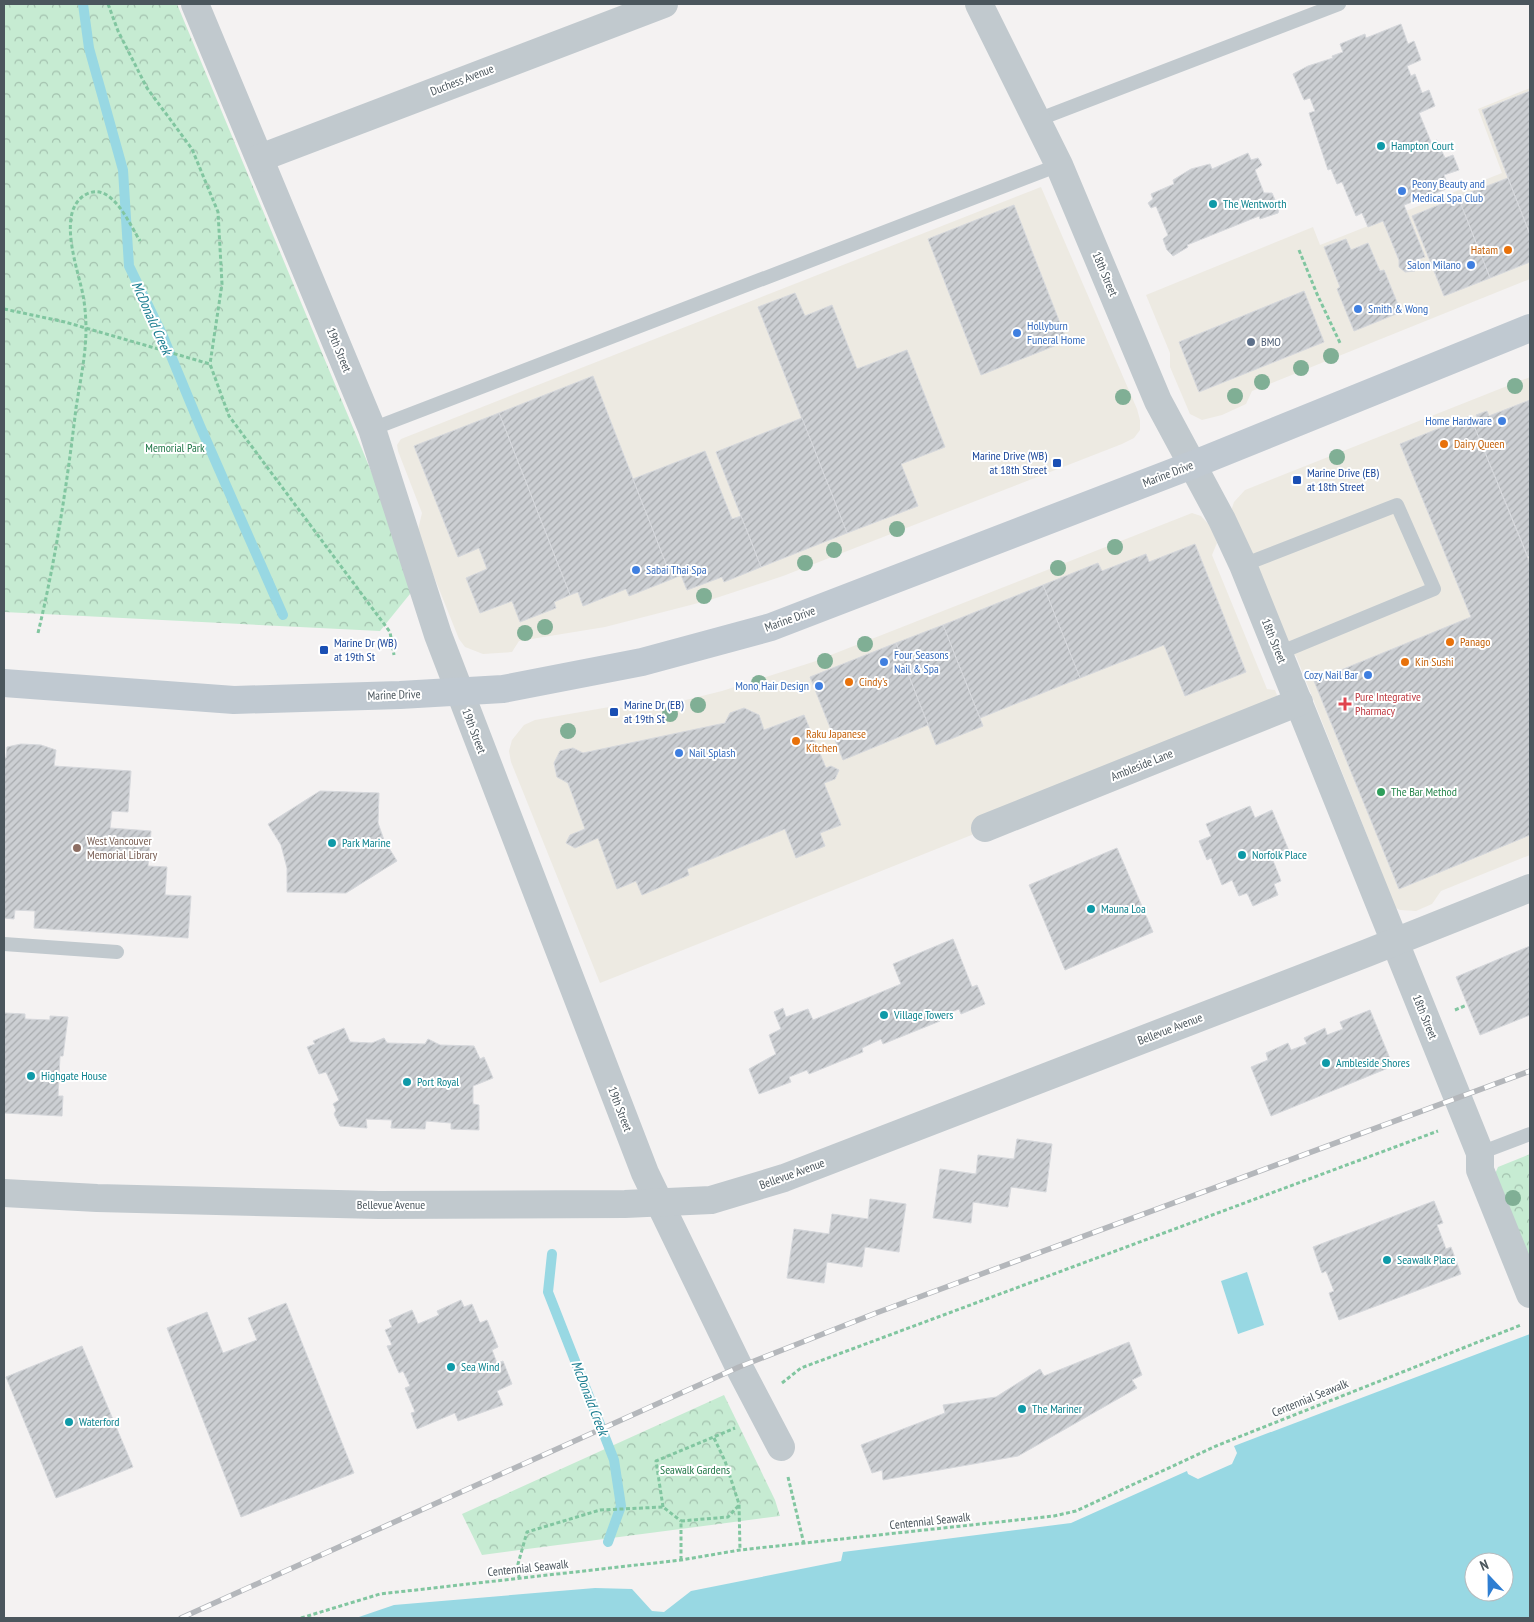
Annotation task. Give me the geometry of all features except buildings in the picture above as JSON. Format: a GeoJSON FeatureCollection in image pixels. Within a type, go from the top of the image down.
{"type":"FeatureCollection","features":[{"type":"Feature","properties":{"kind":"main road","name":"Marine Drive"},"geometry":{"type":"LineString","coordinates":[[4,683],[234,700],[459,693],[503,689],[642,662],[771,627],[1192,465],[1530,328]]}},
{"type":"Feature","properties":{"kind":"street","name":"19th Street"},"geometry":{"type":"LineString","coordinates":[[195,4],[372,429],[434,625],[641,1163],[658,1202],[781,1447]]}},
{"type":"Feature","properties":{"kind":"street","name":"Duchess Avenue"},"geometry":{"type":"LineString","coordinates":[[260,158],[664,4]]}},
{"type":"Feature","properties":{"kind":"street","name":"18th Street"},"geometry":{"type":"LineString","coordinates":[[979,4],[1059,166],[1158,401],[1222,520],[1242,565],[1480,1153],[1480,1170],[1530,1294]]}},
{"type":"Feature","properties":{"kind":"street","name":"Ambleside Lane"},"geometry":{"type":"LineString","coordinates":[[985,828],[1299,702]]}},
{"type":"Feature","properties":{"kind":"street","name":"Bellevue Avenue"},"geometry":{"type":"LineString","coordinates":[[4,1193],[96,1198],[379,1205],[711,1200],[784,1178],[1530,888]]}},
{"type":"Feature","properties":{"kind":"lane"},"geometry":{"type":"LineString","coordinates":[[1037,120],[1339,4]]}},
{"type":"Feature","properties":{"kind":"lane"},"geometry":{"type":"LineString","coordinates":[[372,429],[1059,166]]}},
{"type":"Feature","properties":{"kind":"lane"},"geometry":{"type":"LineString","coordinates":[[1242,565],[1398,505],[1434,589],[1278,653]]}},
{"type":"Feature","properties":{"kind":"lane"},"geometry":{"type":"LineString","coordinates":[[4,944],[117,952]]}},
{"type":"Feature","properties":{"kind":"lane"},"geometry":{"type":"LineString","coordinates":[[1480,1153],[1530,1134]]}},
{"type":"Feature","properties":{"kind":"path"},"geometry":{"type":"LineString","coordinates":[[108,4],[118,31],[147,88],[192,149],[218,212],[222,284],[210,364],[229,416],[390,632],[394,655]]}},
{"type":"Feature","properties":{"kind":"path"},"geometry":{"type":"LineString","coordinates":[[38,633],[52,576],[67,485],[86,330],[83,295],[71,248],[71,220],[77,202],[88,194],[97,191],[107,194],[115,202],[140,241]]}},
{"type":"Feature","properties":{"kind":"path"},"geometry":{"type":"LineString","coordinates":[[1299,250],[1341,345]]}},
{"type":"Feature","properties":{"kind":"path"},"geometry":{"type":"LineString","coordinates":[[4,309],[65,322],[86,330],[210,364]]}},
{"type":"Feature","properties":{"kind":"path"},"geometry":{"type":"LineString","coordinates":[[663,1507],[656,1461],[714,1438],[761,1409],[801,1368],[1466,1119]]}},
{"type":"Feature","properties":{"kind":"path","name":"Centennial Seawalk"},"geometry":{"type":"LineString","coordinates":[[300,1618],[380,1594],[681,1560],[740,1550],[1054,1516],[1076,1510],[1216,1446],[1524,1323]]}},
{"type":"Feature","properties":{"kind":"path"},"geometry":{"type":"LineString","coordinates":[[714,1438],[725,1461],[740,1504],[740,1550]]}},
{"type":"Feature","properties":{"kind":"path"},"geometry":{"type":"LineString","coordinates":[[781,1447],[804,1544]]}},
{"type":"Feature","properties":{"kind":"path"},"geometry":{"type":"LineString","coordinates":[[519,1578],[518,1564],[528,1532],[600,1510],[663,1507],[681,1521],[728,1517],[740,1504]]}},
{"type":"Feature","properties":{"kind":"path"},"geometry":{"type":"LineString","coordinates":[[681,1521],[681,1560]]}},
{"type":"Feature","properties":{"kind":"shaded area"},"geometry":{"type":"Polygon","coordinates":[[[1530,88],[1530,279],[1252,391],[1246,404],[1222,415],[1202,420],[1190,414],[1170,367],[1170,353],[1146,295],[1313,227],[1320,245],[1502,173],[1478,109],[1530,88]]]}},
{"type":"Feature","properties":{"kind":"shaded area"},"geometry":{"type":"Polygon","coordinates":[[[1041,187],[1137,409],[1140,430],[1134,438],[783,576],[710,600],[605,627],[519,641],[512,652],[483,654],[465,647],[459,639],[417,534],[422,513],[398,451],[397,445],[401,439],[1041,187]]]}},
{"type":"Feature","properties":{"kind":"shaded area"},"geometry":{"type":"Polygon","coordinates":[[[1530,377],[1530,855],[1441,891],[1432,904],[1416,911],[1400,910],[1392,906],[1378,885],[1382,873],[1296,656],[1285,648],[1231,511],[1234,502],[1245,490],[1530,377]]]}},
{"type":"Feature","properties":{"kind":"shaded area"},"geometry":{"type":"Polygon","coordinates":[[[1192,513],[1201,516],[1211,527],[1217,543],[1212,555],[1267,689],[1275,690],[1283,711],[600,983],[511,762],[509,751],[512,740],[524,725],[535,720],[615,706],[637,712],[722,691],[813,662],[1192,513]]]}},
{"type":"Feature","properties":{"kind":"green space","name":"Memorial Park"},"geometry":{"type":"Polygon","coordinates":[[[4,4],[177,4],[418,584],[380,631],[4,612],[4,4]]]}},
{"type":"Feature","properties":{"kind":"green space"},"geometry":{"type":"Polygon","coordinates":[[[1530,1154],[1530,1266],[1494,1176],[1498,1167],[1530,1154]]]}},
{"type":"Feature","properties":{"kind":"green space","name":"Seawalk Gardens"},"geometry":{"type":"Polygon","coordinates":[[[724,1395],[775,1500],[780,1516],[482,1555],[462,1514],[724,1395]]]}},
{"type":"Feature","properties":{"kind":"water"},"geometry":{"type":"Polygon","coordinates":[[[1247,1272],[1264,1325],[1238,1334],[1221,1281],[1247,1272]]]}},
{"type":"Feature","properties":{"kind":"water"},"geometry":{"type":"Polygon","coordinates":[[[1530,1334],[1530,1618],[356,1618],[394,1605],[595,1588],[632,1589],[652,1611],[664,1612],[691,1591],[841,1561],[843,1552],[1071,1523],[1187,1471],[1188,1474],[1198,1479],[1232,1464],[1237,1453],[1234,1446],[1530,1334]]]}},
{"type":"Feature","properties":{"kind":"waterway","name":"McDonald Creek"},"geometry":{"type":"LineString","coordinates":[[83,4],[89,48],[123,170],[129,266],[162,334],[283,615]]}},
{"type":"Feature","properties":{"kind":"waterway","name":"McDonald Creek"},"geometry":{"type":"LineString","coordinates":[[552,1254],[548,1292],[614,1460],[621,1506],[608,1542]]}},
{"type":"Feature","properties":{"kind":"railway"},"geometry":{"type":"LineString","coordinates":[[181,1618],[739,1367],[876,1313],[1530,1071]]}},
{"type":"Feature","properties":{"kind":"place","name":"Hampton Court"},"geometry":{"type":"Point","coordinates":[1381,146]}},
{"type":"Feature","properties":{"kind":"place","name":"Peony Beauty and Medical Spa Club"},"geometry":{"type":"Point","coordinates":[1402,191]}},
{"type":"Feature","properties":{"kind":"place","name":"The Wentworth"},"geometry":{"type":"Point","coordinates":[1213,204]}},
{"type":"Feature","properties":{"kind":"place","name":"Hatam"},"geometry":{"type":"Point","coordinates":[1508,250]}},
{"type":"Feature","properties":{"kind":"place","name":"Salon Milano"},"geometry":{"type":"Point","coordinates":[1471,265]}},
{"type":"Feature","properties":{"kind":"place","name":"Smith & Wong"},"geometry":{"type":"Point","coordinates":[1358,309]}},
{"type":"Feature","properties":{"kind":"place","name":"Hollyburn Funeral Home"},"geometry":{"type":"Point","coordinates":[1017,333]}},
{"type":"Feature","properties":{"kind":"place","name":"BMO"},"geometry":{"type":"Point","coordinates":[1251,342]}},
{"type":"Feature","properties":{"kind":"place","name":"Home Hardware"},"geometry":{"type":"Point","coordinates":[1502,421]}},
{"type":"Feature","properties":{"kind":"place","name":"Dairy Queen"},"geometry":{"type":"Point","coordinates":[1444,444]}},
{"type":"Feature","properties":{"kind":"place","name":"Marine Drive (WB) at 18th Street"},"geometry":{"type":"Point","coordinates":[1057,463]}},
{"type":"Feature","properties":{"kind":"place","name":"Marine Drive (EB) at 18th Street"},"geometry":{"type":"Point","coordinates":[1297,480]}},
{"type":"Feature","properties":{"kind":"place","name":"Sabai Thai Spa"},"geometry":{"type":"Point","coordinates":[636,570]}},
{"type":"Feature","properties":{"kind":"place","name":"Panago"},"geometry":{"type":"Point","coordinates":[1450,642]}},
{"type":"Feature","properties":{"kind":"place","name":"Marine Dr (WB) at 19th St"},"geometry":{"type":"Point","coordinates":[324,650]}},
{"type":"Feature","properties":{"kind":"place","name":"Four Seasons Nail & Spa"},"geometry":{"type":"Point","coordinates":[884,662]}},
{"type":"Feature","properties":{"kind":"place","name":"Kin Sushi"},"geometry":{"type":"Point","coordinates":[1405,662]}},
{"type":"Feature","properties":{"kind":"place","name":"Cozy Nail Bar"},"geometry":{"type":"Point","coordinates":[1368,675]}},
{"type":"Feature","properties":{"kind":"place","name":"Cindy's"},"geometry":{"type":"Point","coordinates":[849,682]}},
{"type":"Feature","properties":{"kind":"place","name":"Mono Hair Design"},"geometry":{"type":"Point","coordinates":[819,686]}},
{"type":"Feature","properties":{"kind":"place","name":"Pure Integrative Pharmacy"},"geometry":{"type":"Point","coordinates":[1345,704]}},
{"type":"Feature","properties":{"kind":"place","name":"Marine Dr (EB) at 19th St"},"geometry":{"type":"Point","coordinates":[614,712]}},
{"type":"Feature","properties":{"kind":"place","name":"Raku Japanese Kitchen"},"geometry":{"type":"Point","coordinates":[796,741]}},
{"type":"Feature","properties":{"kind":"place","name":"Nail Splash"},"geometry":{"type":"Point","coordinates":[679,753]}},
{"type":"Feature","properties":{"kind":"place","name":"The Bar Method"},"geometry":{"type":"Point","coordinates":[1381,792]}},
{"type":"Feature","properties":{"kind":"place","name":"Park Marine"},"geometry":{"type":"Point","coordinates":[332,843]}},
{"type":"Feature","properties":{"kind":"place","name":"West Vancouver Memorial Library"},"geometry":{"type":"Point","coordinates":[77,848]}},
{"type":"Feature","properties":{"kind":"place","name":"Norfolk Place"},"geometry":{"type":"Point","coordinates":[1242,855]}},
{"type":"Feature","properties":{"kind":"place","name":"Mauna Loa"},"geometry":{"type":"Point","coordinates":[1091,909]}},
{"type":"Feature","properties":{"kind":"place","name":"Village Towers"},"geometry":{"type":"Point","coordinates":[884,1015]}},
{"type":"Feature","properties":{"kind":"place","name":"Ambleside Shores"},"geometry":{"type":"Point","coordinates":[1326,1063]}},
{"type":"Feature","properties":{"kind":"place","name":"Highgate House"},"geometry":{"type":"Point","coordinates":[31,1076]}},
{"type":"Feature","properties":{"kind":"place","name":"Port Royal"},"geometry":{"type":"Point","coordinates":[407,1082]}},
{"type":"Feature","properties":{"kind":"place","name":"Seawalk Place"},"geometry":{"type":"Point","coordinates":[1387,1260]}},
{"type":"Feature","properties":{"kind":"place","name":"Sea Wind"},"geometry":{"type":"Point","coordinates":[451,1367]}},
{"type":"Feature","properties":{"kind":"place","name":"The Mariner"},"geometry":{"type":"Point","coordinates":[1022,1409]}},
{"type":"Feature","properties":{"kind":"place","name":"Waterford"},"geometry":{"type":"Point","coordinates":[69,1422]}}]}
